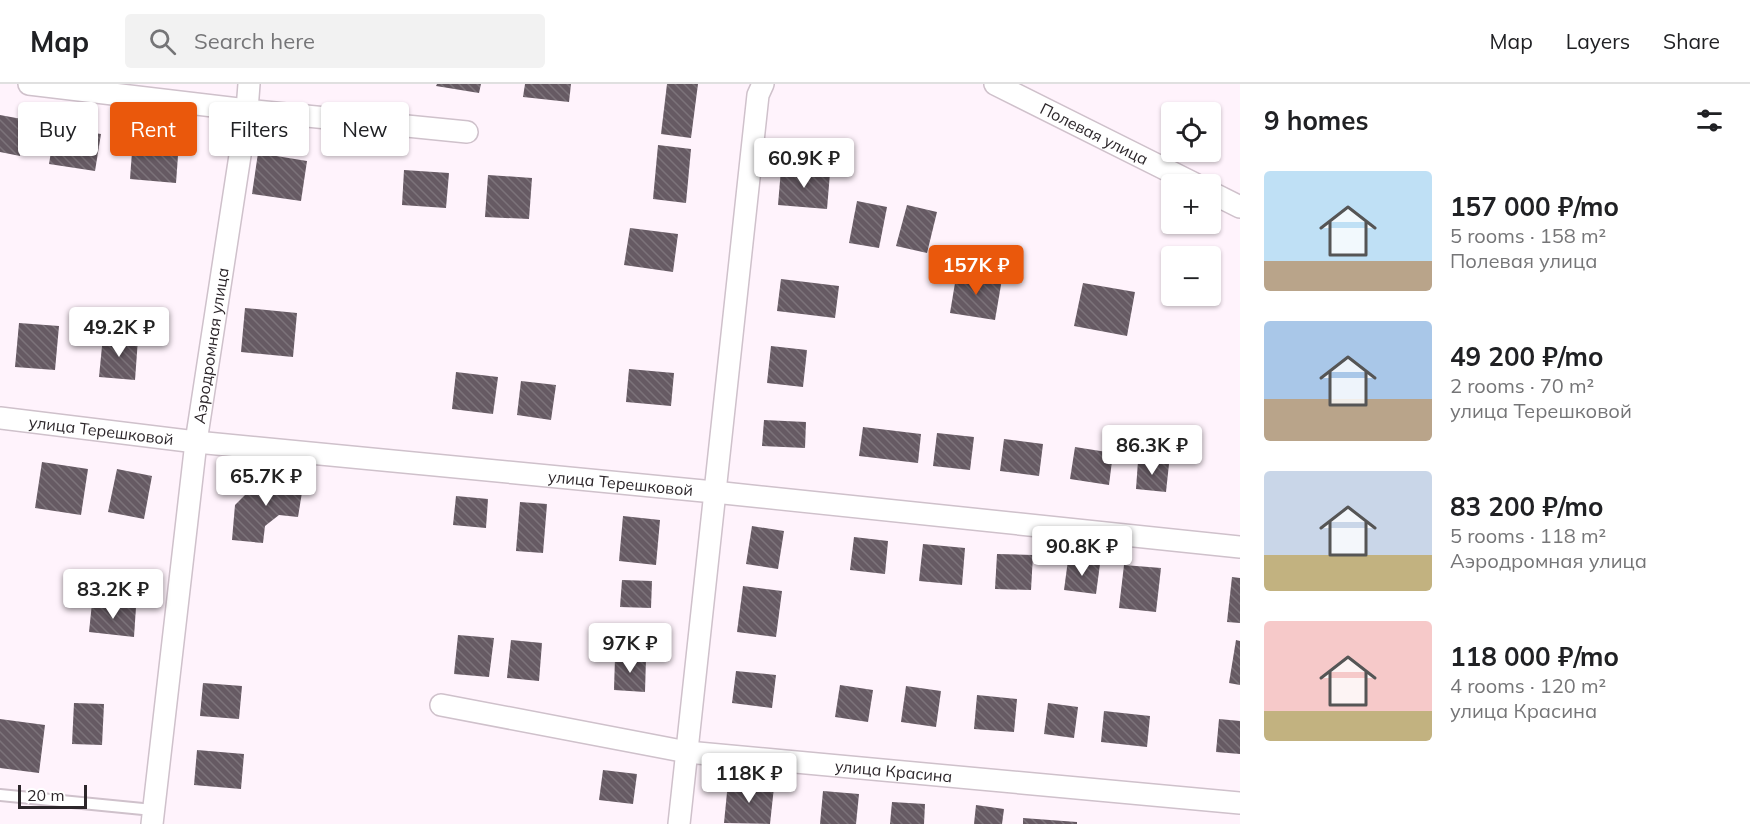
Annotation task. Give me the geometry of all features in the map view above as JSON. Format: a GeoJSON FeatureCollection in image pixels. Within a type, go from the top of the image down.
{"type":"FeatureCollection","features":[{"type":"Feature","properties":{"kind":"street"},"geometry":{"type":"LineString","coordinates":[[29,84],[209,105]]}},
{"type":"Feature","properties":{"kind":"street","name":"Аэродромная улица"},"geometry":{"type":"LineString","coordinates":[[248,102],[249,84]]}},
{"type":"Feature","properties":{"kind":"street"},"geometry":{"type":"LineString","coordinates":[[679,824],[758,95],[763,84]]}},
{"type":"Feature","properties":{"kind":"street","name":"Полевая улица"},"geometry":{"type":"LineString","coordinates":[[995,84],[1175,174]]}},
{"type":"Feature","properties":{"kind":"street"},"geometry":{"type":"LineString","coordinates":[[309,116],[467,132]]}},
{"type":"Feature","properties":{"kind":"street","name":"Аэродромная улица"},"geometry":{"type":"LineString","coordinates":[[153,817],[195,442],[240,156]]}},
{"type":"Feature","properties":{"kind":"street"},"geometry":{"type":"LineString","coordinates":[[1221,198],[1240,207]]}},
{"type":"Feature","properties":{"kind":"street","name":"улица Терешковой"},"geometry":{"type":"LineString","coordinates":[[0,418],[195,442],[714,492],[1240,547]]}},
{"type":"Feature","properties":{"kind":"street","name":"улица Красина"},"geometry":{"type":"LineString","coordinates":[[441,705],[687,752],[1240,803]]}},
{"type":"Feature","properties":{"kind":"lane"},"geometry":{"type":"LineString","coordinates":[[0,795],[153,817]]}},
{"type":"Feature","properties":{"kind":"building"},"geometry":{"type":"Polygon","coordinates":[[[437,84],[481,84],[479,93],[436,86],[437,84]]]}},
{"type":"Feature","properties":{"kind":"building"},"geometry":{"type":"Polygon","coordinates":[[[525,84],[571,84],[569,102],[523,97],[525,84]]]}},
{"type":"Feature","properties":{"kind":"building"},"geometry":{"type":"Polygon","coordinates":[[[667,84],[698,84],[691,138],[661,134],[667,84]]]}},
{"type":"Feature","properties":{"kind":"building"},"geometry":{"type":"Polygon","coordinates":[[[0,115],[18,118],[18,156],[0,152],[0,115]]]}},
{"type":"Feature","properties":{"kind":"building"},"geometry":{"type":"Polygon","coordinates":[[[98,134],[101,134],[98,152],[98,134]]]}},
{"type":"Feature","properties":{"kind":"building"},"geometry":{"type":"Polygon","coordinates":[[[658,145],[691,149],[686,203],[653,199],[658,145]]]}},
{"type":"Feature","properties":{"kind":"building"},"geometry":{"type":"Polygon","coordinates":[[[50,156],[97,156],[95,171],[49,164],[50,156]]]}},
{"type":"Feature","properties":{"kind":"building"},"geometry":{"type":"Polygon","coordinates":[[[132,156],[178,156],[176,183],[130,179],[132,156]]]}},
{"type":"Feature","properties":{"kind":"building"},"geometry":{"type":"Polygon","coordinates":[[[258,156],[276,156],[307,161],[301,201],[252,194],[258,156]]]}},
{"type":"Feature","properties":{"kind":"building"},"geometry":{"type":"Polygon","coordinates":[[[781,169],[830,173],[827,209],[778,205],[781,169]]]}},
{"type":"Feature","properties":{"kind":"building"},"geometry":{"type":"Polygon","coordinates":[[[404,170],[449,173],[446,208],[402,205],[404,170]]]}},
{"type":"Feature","properties":{"kind":"building"},"geometry":{"type":"Polygon","coordinates":[[[488,175],[532,178],[529,219],[485,217],[488,175]]]}},
{"type":"Feature","properties":{"kind":"building"},"geometry":{"type":"Polygon","coordinates":[[[857,201],[887,207],[879,248],[849,243],[857,201]]]}},
{"type":"Feature","properties":{"kind":"building"},"geometry":{"type":"Polygon","coordinates":[[[907,205],[937,212],[927,253],[896,246],[907,205]]]}},
{"type":"Feature","properties":{"kind":"building"},"geometry":{"type":"Polygon","coordinates":[[[630,228],[678,234],[673,272],[624,265],[630,228]]]}},
{"type":"Feature","properties":{"kind":"building"},"geometry":{"type":"Polygon","coordinates":[[[957,271],[1002,279],[995,320],[950,313],[957,271]]]}},
{"type":"Feature","properties":{"kind":"building"},"geometry":{"type":"Polygon","coordinates":[[[781,279],[839,286],[835,318],[777,311],[781,279]]]}},
{"type":"Feature","properties":{"kind":"building"},"geometry":{"type":"Polygon","coordinates":[[[1083,283],[1135,292],[1127,336],[1074,326],[1083,283]]]}},
{"type":"Feature","properties":{"kind":"building"},"geometry":{"type":"Polygon","coordinates":[[[245,308],[297,313],[293,357],[241,352],[245,308]]]}},
{"type":"Feature","properties":{"kind":"building"},"geometry":{"type":"Polygon","coordinates":[[[19,323],[59,326],[55,370],[15,367],[19,323]]]}},
{"type":"Feature","properties":{"kind":"building"},"geometry":{"type":"Polygon","coordinates":[[[103,336],[138,339],[135,380],[99,377],[103,336]]]}},
{"type":"Feature","properties":{"kind":"building"},"geometry":{"type":"Polygon","coordinates":[[[771,346],[807,350],[803,387],[767,383],[771,346]]]}},
{"type":"Feature","properties":{"kind":"building"},"geometry":{"type":"Polygon","coordinates":[[[629,369],[674,373],[671,406],[626,402],[629,369]]]}},
{"type":"Feature","properties":{"kind":"building"},"geometry":{"type":"Polygon","coordinates":[[[456,372],[498,377],[493,414],[452,409],[456,372]]]}},
{"type":"Feature","properties":{"kind":"building"},"geometry":{"type":"Polygon","coordinates":[[[521,381],[556,385],[551,420],[517,415],[521,381]]]}},
{"type":"Feature","properties":{"kind":"building"},"geometry":{"type":"Polygon","coordinates":[[[764,420],[806,422],[805,448],[762,446],[764,420]]]}},
{"type":"Feature","properties":{"kind":"building"},"geometry":{"type":"Polygon","coordinates":[[[863,427],[921,434],[918,463],[859,456],[863,427]]]}},
{"type":"Feature","properties":{"kind":"building"},"geometry":{"type":"Polygon","coordinates":[[[937,433],[974,437],[970,470],[933,466],[937,433]]]}},
{"type":"Feature","properties":{"kind":"building"},"geometry":{"type":"Polygon","coordinates":[[[1004,439],[1043,444],[1039,476],[1000,471],[1004,439]]]}},
{"type":"Feature","properties":{"kind":"building"},"geometry":{"type":"Polygon","coordinates":[[[1075,447],[1113,453],[1109,485],[1070,479],[1075,447]]]}},
{"type":"Feature","properties":{"kind":"building"},"geometry":{"type":"Polygon","coordinates":[[[1138,461],[1169,464],[1166,492],[1136,489],[1138,461]]]}},
{"type":"Feature","properties":{"kind":"building"},"geometry":{"type":"Polygon","coordinates":[[[42,462],[88,469],[81,515],[35,508],[42,462]]]}},
{"type":"Feature","properties":{"kind":"building"},"geometry":{"type":"Polygon","coordinates":[[[117,469],[152,476],[144,519],[108,512],[117,469]]]}},
{"type":"Feature","properties":{"kind":"building"},"geometry":{"type":"Polygon","coordinates":[[[262,478],[304,480],[298,517],[279,515],[265,526],[263,543],[232,540],[235,505],[262,478]]]}},
{"type":"Feature","properties":{"kind":"building"},"geometry":{"type":"Polygon","coordinates":[[[456,496],[488,499],[486,528],[453,525],[456,496]]]}},
{"type":"Feature","properties":{"kind":"building"},"geometry":{"type":"Polygon","coordinates":[[[520,502],[547,504],[543,553],[516,551],[520,502]]]}},
{"type":"Feature","properties":{"kind":"building"},"geometry":{"type":"Polygon","coordinates":[[[623,516],[660,520],[656,565],[619,561],[623,516]]]}},
{"type":"Feature","properties":{"kind":"building"},"geometry":{"type":"Polygon","coordinates":[[[752,526],[784,531],[778,569],[746,564],[752,526]]]}},
{"type":"Feature","properties":{"kind":"building"},"geometry":{"type":"Polygon","coordinates":[[[854,537],[888,541],[885,574],[850,570],[854,537]]]}},
{"type":"Feature","properties":{"kind":"building"},"geometry":{"type":"Polygon","coordinates":[[[923,544],[965,548],[962,585],[919,581],[923,544]]]}},
{"type":"Feature","properties":{"kind":"building"},"geometry":{"type":"Polygon","coordinates":[[[997,554],[1033,555],[1031,590],[995,589],[997,554]]]}},
{"type":"Feature","properties":{"kind":"building"},"geometry":{"type":"Polygon","coordinates":[[[1068,560],[1100,564],[1096,594],[1064,590],[1068,560]]]}},
{"type":"Feature","properties":{"kind":"building"},"geometry":{"type":"Polygon","coordinates":[[[1124,565],[1161,568],[1156,612],[1119,608],[1124,565]]]}},
{"type":"Feature","properties":{"kind":"building"},"geometry":{"type":"Polygon","coordinates":[[[1232,577],[1240,578],[1240,623],[1227,622],[1232,577]]]}},
{"type":"Feature","properties":{"kind":"building"},"geometry":{"type":"Polygon","coordinates":[[[622,580],[652,581],[651,608],[620,607],[622,580]]]}},
{"type":"Feature","properties":{"kind":"building"},"geometry":{"type":"Polygon","coordinates":[[[743,586],[782,591],[776,637],[737,632],[743,586]]]}},
{"type":"Feature","properties":{"kind":"building"},"geometry":{"type":"Polygon","coordinates":[[[92,603],[136,607],[134,637],[89,632],[92,603]]]}},
{"type":"Feature","properties":{"kind":"building"},"geometry":{"type":"Polygon","coordinates":[[[458,635],[494,638],[489,677],[454,674],[458,635]]]}},
{"type":"Feature","properties":{"kind":"building"},"geometry":{"type":"Polygon","coordinates":[[[511,640],[542,643],[539,681],[507,678],[511,640]]]}},
{"type":"Feature","properties":{"kind":"building"},"geometry":{"type":"Polygon","coordinates":[[[1236,640],[1240,641],[1240,685],[1229,683],[1236,640]]]}},
{"type":"Feature","properties":{"kind":"building"},"geometry":{"type":"Polygon","coordinates":[[[615,657],[646,658],[645,692],[614,690],[615,657]]]}},
{"type":"Feature","properties":{"kind":"building"},"geometry":{"type":"Polygon","coordinates":[[[736,671],[776,675],[772,708],[732,703],[736,671]]]}},
{"type":"Feature","properties":{"kind":"building"},"geometry":{"type":"Polygon","coordinates":[[[203,683],[242,686],[239,719],[200,716],[203,683]]]}},
{"type":"Feature","properties":{"kind":"building"},"geometry":{"type":"Polygon","coordinates":[[[840,685],[873,690],[868,722],[835,717],[840,685]]]}},
{"type":"Feature","properties":{"kind":"building"},"geometry":{"type":"Polygon","coordinates":[[[906,686],[941,691],[936,727],[901,722],[906,686]]]}},
{"type":"Feature","properties":{"kind":"building"},"geometry":{"type":"Polygon","coordinates":[[[977,695],[1017,699],[1014,732],[974,729],[977,695]]]}},
{"type":"Feature","properties":{"kind":"building"},"geometry":{"type":"Polygon","coordinates":[[[74,703],[104,704],[102,745],[72,744],[74,703]]]}},
{"type":"Feature","properties":{"kind":"building"},"geometry":{"type":"Polygon","coordinates":[[[1048,703],[1078,707],[1074,738],[1044,734],[1048,703]]]}},
{"type":"Feature","properties":{"kind":"building"},"geometry":{"type":"Polygon","coordinates":[[[1104,711],[1150,716],[1147,747],[1101,742],[1104,711]]]}},
{"type":"Feature","properties":{"kind":"building"},"geometry":{"type":"Polygon","coordinates":[[[0,719],[45,725],[39,773],[0,768],[0,719]]]}},
{"type":"Feature","properties":{"kind":"building"},"geometry":{"type":"Polygon","coordinates":[[[1219,719],[1240,721],[1240,754],[1216,752],[1219,719]]]}},
{"type":"Feature","properties":{"kind":"building"},"geometry":{"type":"Polygon","coordinates":[[[197,750],[244,754],[241,789],[194,785],[197,750]]]}},
{"type":"Feature","properties":{"kind":"building"},"geometry":{"type":"Polygon","coordinates":[[[603,770],[637,774],[633,804],[599,800],[603,770]]]}},
{"type":"Feature","properties":{"kind":"building"},"geometry":{"type":"Polygon","coordinates":[[[728,782],[774,787],[770,824],[724,823],[728,782]]]}},
{"type":"Feature","properties":{"kind":"building"},"geometry":{"type":"Polygon","coordinates":[[[823,791],[859,794],[856,824],[820,824],[823,791]]]}},
{"type":"Feature","properties":{"kind":"building"},"geometry":{"type":"Polygon","coordinates":[[[892,802],[925,804],[924,824],[890,824],[892,802]]]}},
{"type":"Feature","properties":{"kind":"building"},"geometry":{"type":"Polygon","coordinates":[[[976,805],[1004,809],[1002,824],[974,824],[976,805]]]}},
{"type":"Feature","properties":{"kind":"building"},"geometry":{"type":"Polygon","coordinates":[[[1023,818],[1077,822],[1077,824],[1023,824],[1023,818]]]}}]}
